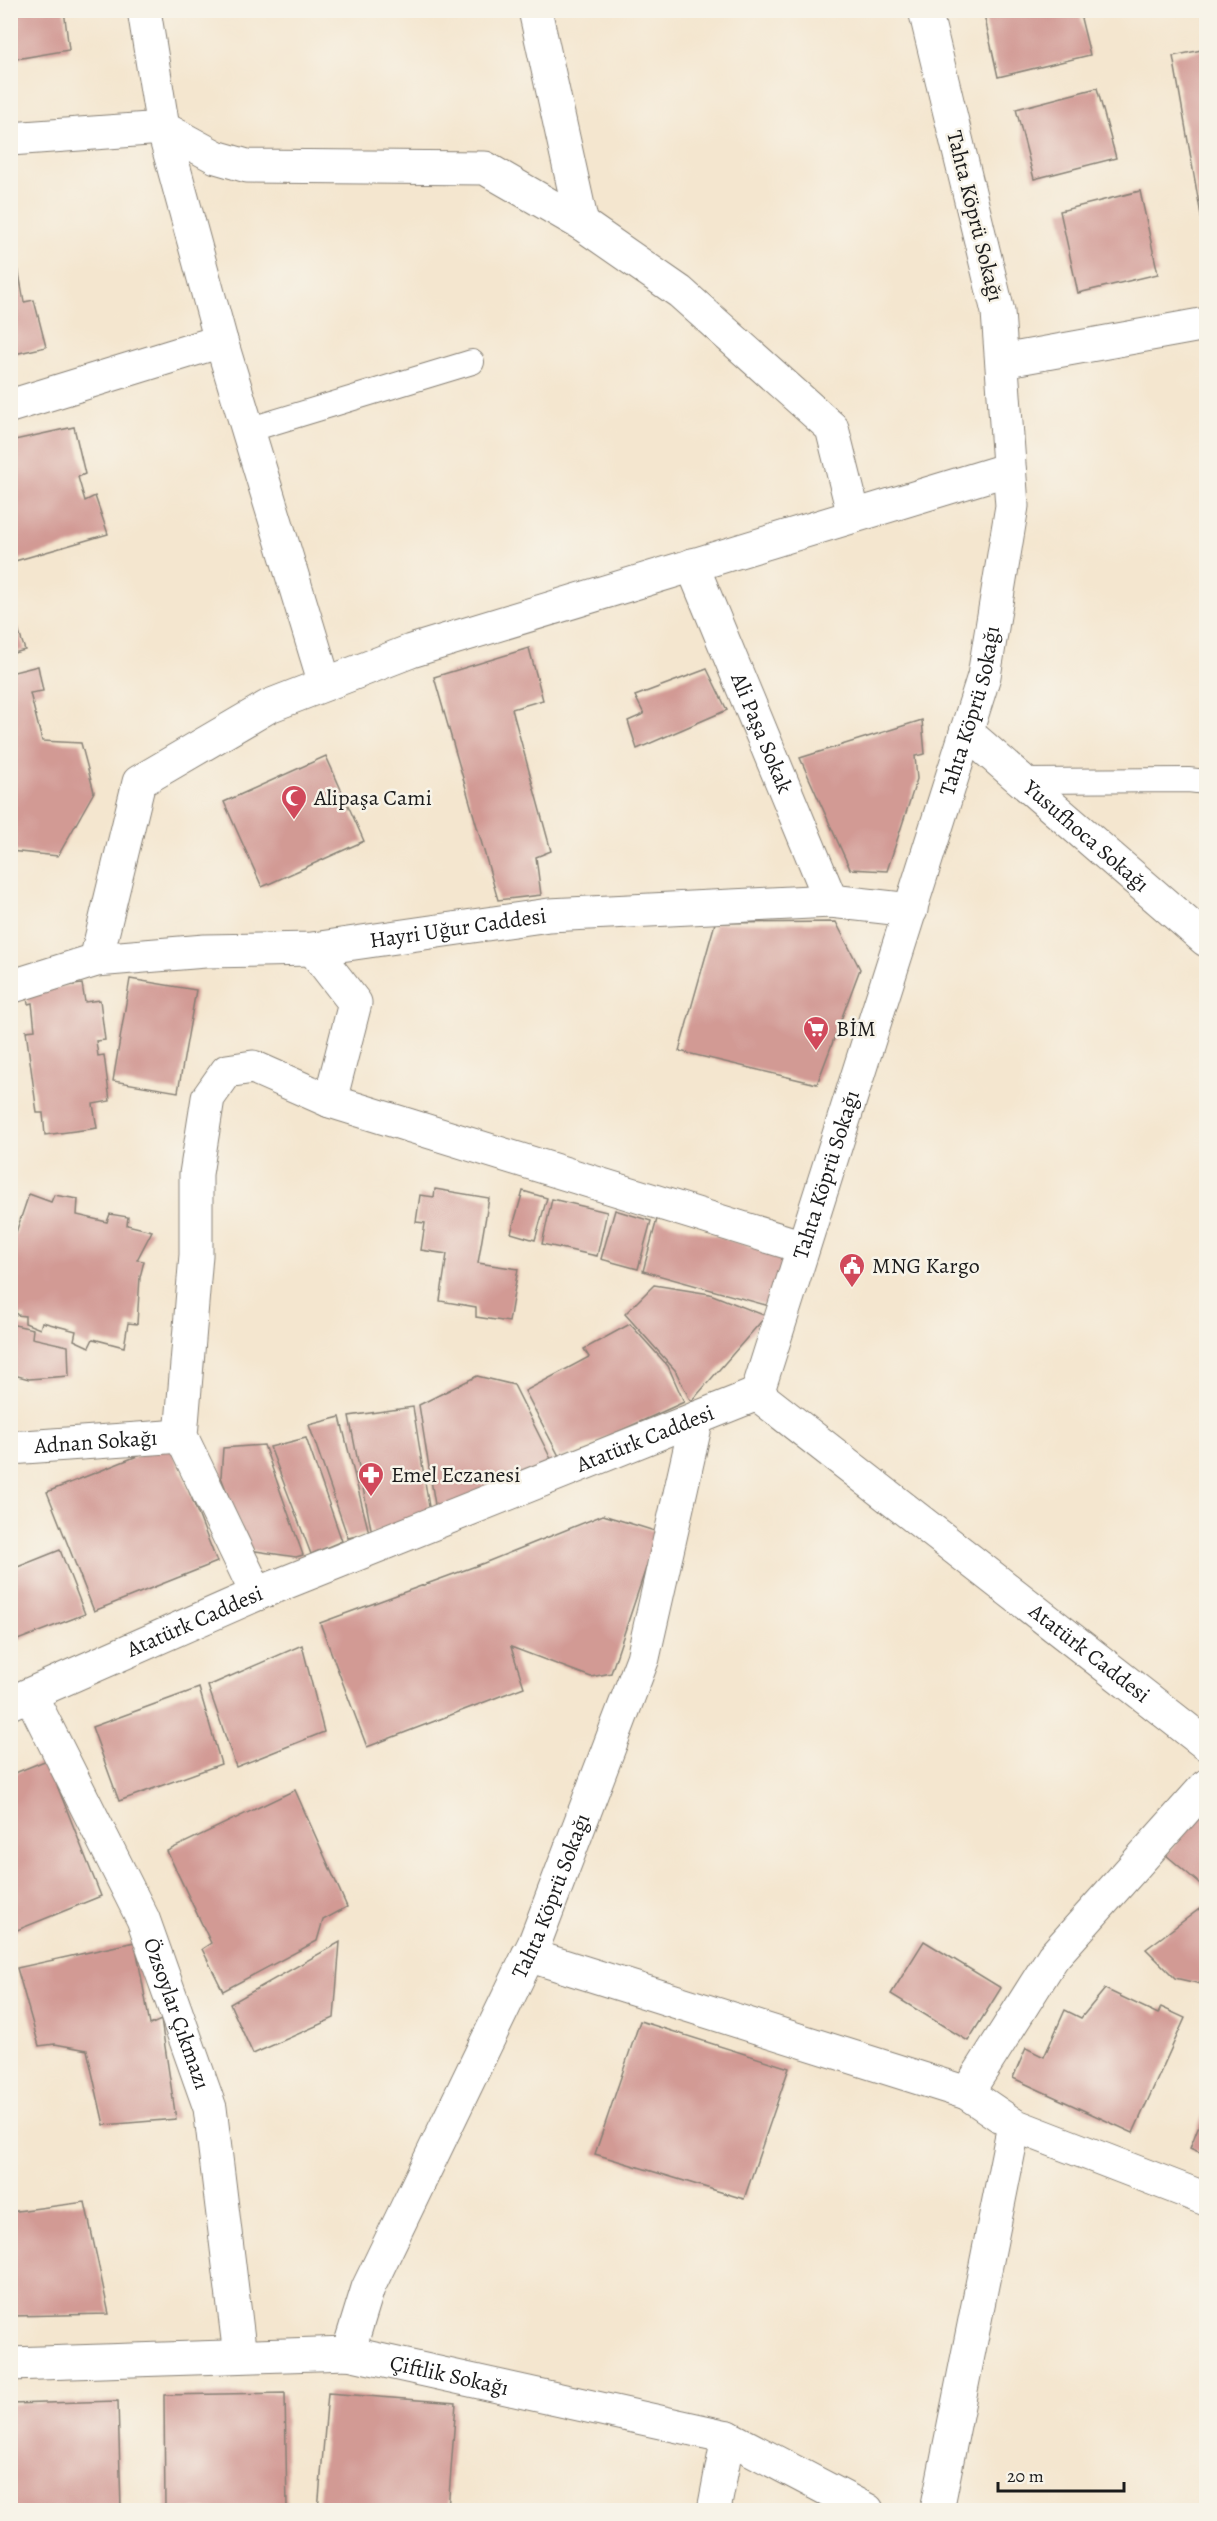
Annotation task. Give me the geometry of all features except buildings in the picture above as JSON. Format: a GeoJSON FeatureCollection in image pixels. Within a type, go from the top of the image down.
{"type":"FeatureCollection","features":[{"type":"Feature","properties":{"kind":"street"},"geometry":{"type":"LineString","coordinates":[[144,10],[163,129],[221,341],[325,684]]}},
{"type":"Feature","properties":{"kind":"street"},"geometry":{"type":"LineString","coordinates":[[535,10],[582,224]]}},
{"type":"Feature","properties":{"kind":"street","name":"Tahta Köprü Sokağı"},"geometry":{"type":"LineString","coordinates":[[757,1395],[984,676],[1012,506],[998,312],[925,10]]}},
{"type":"Feature","properties":{"kind":"street"},"geometry":{"type":"LineString","coordinates":[[10,139],[163,129],[216,157],[247,166],[485,168],[582,224],[680,292],[832,428],[854,516]]}},
{"type":"Feature","properties":{"kind":"street"},"geometry":{"type":"LineString","coordinates":[[1002,361],[1206,324]]}},
{"type":"Feature","properties":{"kind":"street"},"geometry":{"type":"LineString","coordinates":[[10,406],[221,341]]}},
{"type":"Feature","properties":{"kind":"street"},"geometry":{"type":"LineString","coordinates":[[96,960],[139,782],[269,706],[411,651],[1009,470]]}},
{"type":"Feature","properties":{"kind":"street","name":"Ali Paşa Sokak"},"geometry":{"type":"LineString","coordinates":[[692,566],[831,901]]}},
{"type":"Feature","properties":{"kind":"street","name":"Yusufhoca Sokağı"},"geometry":{"type":"LineString","coordinates":[[966,732],[1206,940]]}},
{"type":"Feature","properties":{"kind":"street","name":"Hayri Uğur Caddesi"},"geometry":{"type":"LineString","coordinates":[[10,987],[96,960],[205,951],[313,949],[549,915],[831,901],[911,910]]}},
{"type":"Feature","properties":{"kind":"street"},"geometry":{"type":"LineString","coordinates":[[313,949],[355,1003],[330,1101]]}},
{"type":"Feature","properties":{"kind":"street"},"geometry":{"type":"LineString","coordinates":[[257,1594],[181,1436],[196,1255],[196,1174],[208,1098],[227,1071],[253,1067],[330,1101],[803,1247]]}},
{"type":"Feature","properties":{"kind":"street","name":"Atatürk Caddesi"},"geometry":{"type":"LineString","coordinates":[[21,1699],[257,1594],[757,1395],[1206,1744]]}},
{"type":"Feature","properties":{"kind":"street","name":"Tahta Köprü Sokağı"},"geometry":{"type":"LineString","coordinates":[[348,2353],[368,2288],[528,1955],[643,1658],[697,1418]]}},
{"type":"Feature","properties":{"kind":"street","name":"Adnan Sokağı"},"geometry":{"type":"LineString","coordinates":[[10,1448],[181,1436]]}},
{"type":"Feature","properties":{"kind":"street","name":"Özsoylar Çıkmazı"},"geometry":{"type":"LineString","coordinates":[[21,1699],[143,1919],[210,2108],[240,2356]]}},
{"type":"Feature","properties":{"kind":"street"},"geometry":{"type":"LineString","coordinates":[[967,2093],[1053,1957],[1206,1786]]}},
{"type":"Feature","properties":{"kind":"street"},"geometry":{"type":"LineString","coordinates":[[528,1955],[967,2093],[1014,2125],[1206,2199]]}},
{"type":"Feature","properties":{"kind":"street"},"geometry":{"type":"LineString","coordinates":[[937,2511],[1014,2125]]}},
{"type":"Feature","properties":{"kind":"street","name":"Çiftlik Sokağı"},"geometry":{"type":"LineString","coordinates":[[10,2364],[348,2353],[728,2437],[867,2511]]}},
{"type":"Feature","properties":{"kind":"street"},"geometry":{"type":"LineString","coordinates":[[714,2511],[728,2437]]}},
{"type":"Feature","properties":{"kind":"lane"},"geometry":{"type":"LineString","coordinates":[[248,430],[472,362]]}},
{"type":"Feature","properties":{"kind":"lane"},"geometry":{"type":"LineString","coordinates":[[1022,781],[1188,780],[1206,782]]}},
{"type":"Feature","properties":{"kind":"place","name":"Alipaşa Cami"},"geometry":{"type":"Point","coordinates":[294,821]}},
{"type":"Feature","properties":{"kind":"place","name":"BİM"},"geometry":{"type":"Point","coordinates":[816,1052]}},
{"type":"Feature","properties":{"kind":"place","name":"MNG Kargo"},"geometry":{"type":"Point","coordinates":[852,1289]}},
{"type":"Feature","properties":{"kind":"place","name":"Emel Eczanesi"},"geometry":{"type":"Point","coordinates":[371,1498]}}]}
